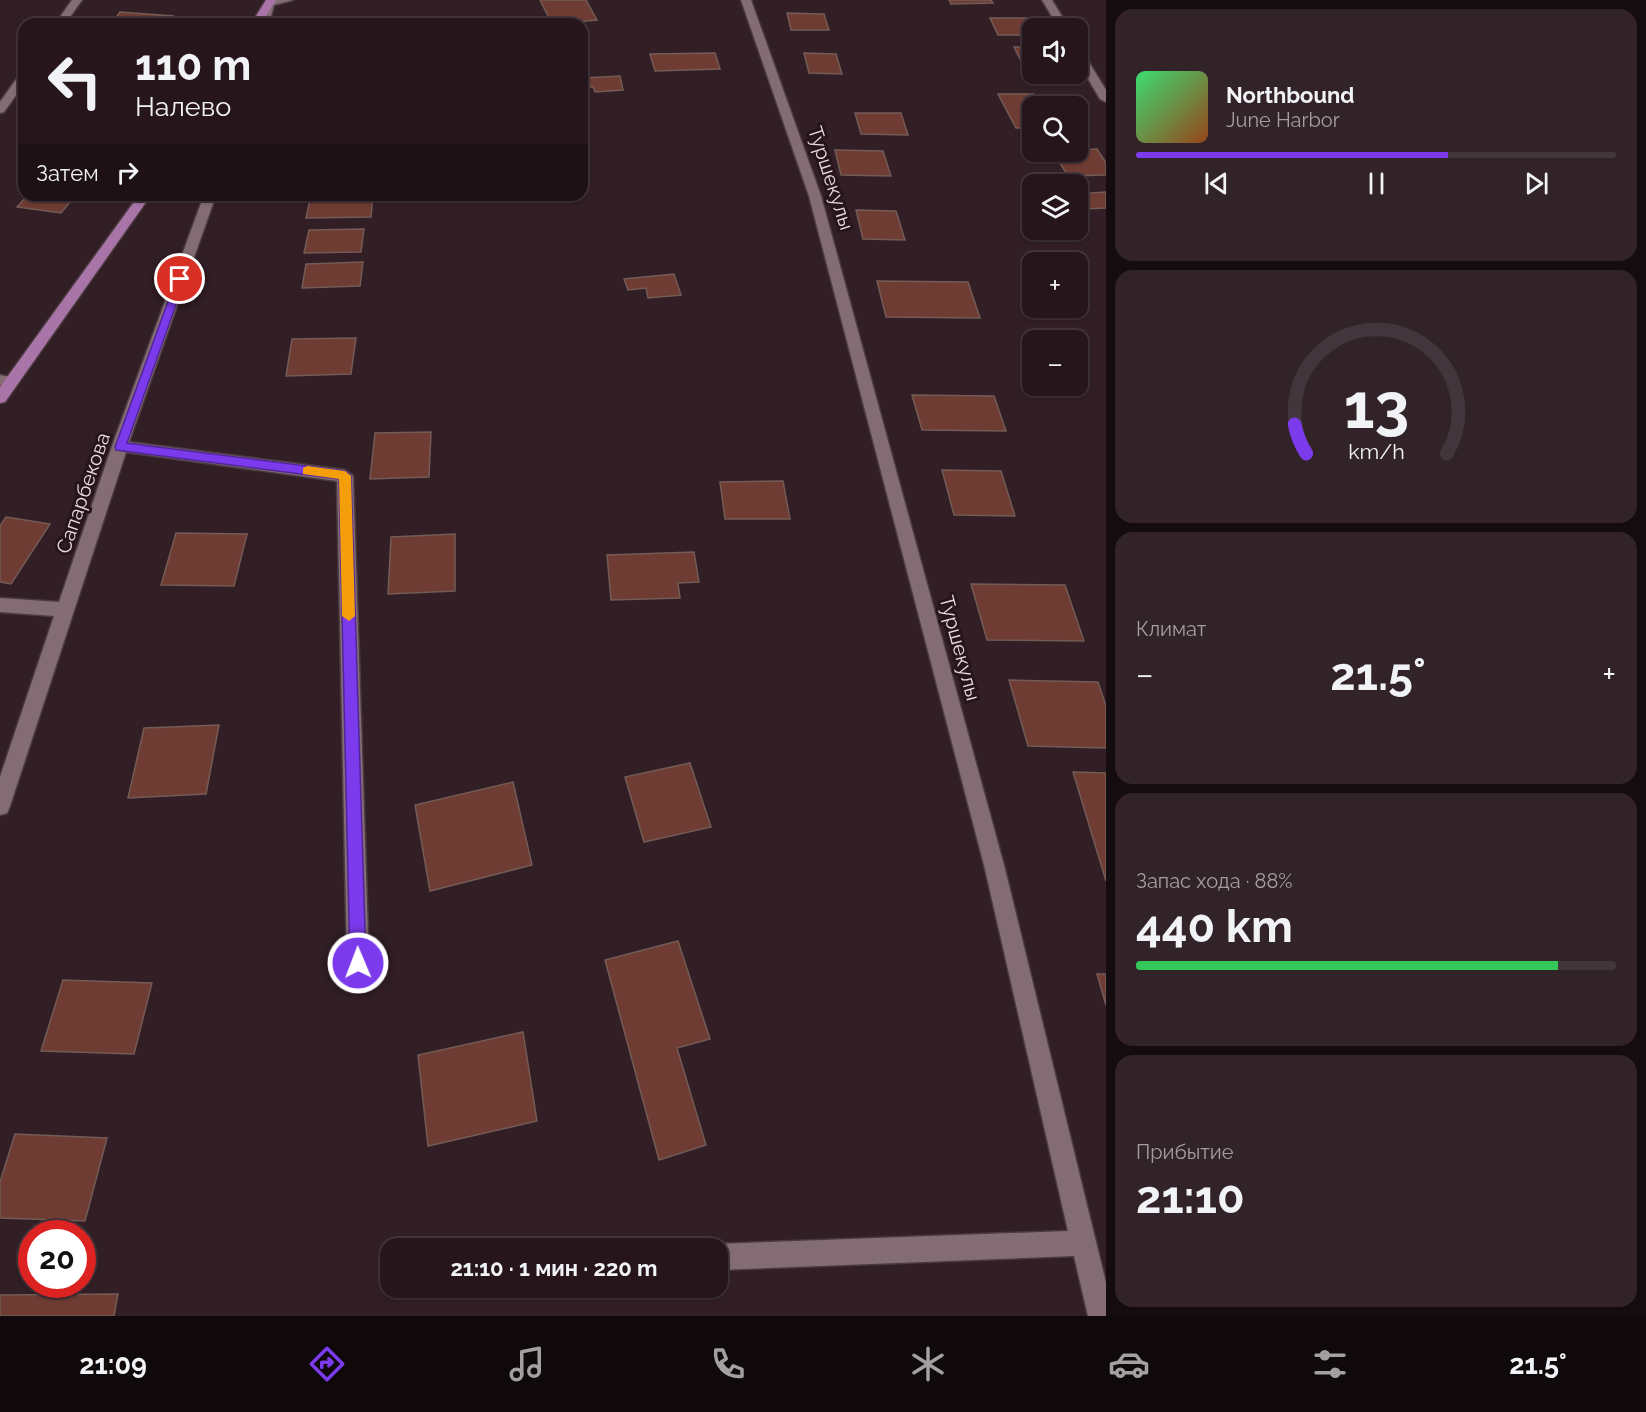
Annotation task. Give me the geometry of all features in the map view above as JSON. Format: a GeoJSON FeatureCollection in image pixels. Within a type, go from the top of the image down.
{"type":"FeatureCollection","features":[{"type":"Feature","properties":{"kind":"main road"},"geometry":{"type":"LineString","coordinates":[[260,18],[270,1]]}},
{"type":"Feature","properties":{"kind":"main road"},"geometry":{"type":"LineString","coordinates":[[0,398],[6,381],[141,201]]}},
{"type":"Feature","properties":{"kind":"street"},"geometry":{"type":"LineString","coordinates":[[64,18],[77,0]]}},
{"type":"Feature","properties":{"kind":"street"},"geometry":{"type":"LineString","coordinates":[[266,18],[270,1],[288,0]]}},
{"type":"Feature","properties":{"kind":"street","name":"Туршекулы"},"geometry":{"type":"LineString","coordinates":[[746,0],[815,196],[995,868],[1101,1316]]}},
{"type":"Feature","properties":{"kind":"street"},"geometry":{"type":"LineString","coordinates":[[1047,0],[1058,18]]}},
{"type":"Feature","properties":{"kind":"street"},"geometry":{"type":"LineString","coordinates":[[1088,69],[1106,99]]}},
{"type":"Feature","properties":{"kind":"street"},"geometry":{"type":"LineString","coordinates":[[0,110],[18,84]]}},
{"type":"Feature","properties":{"kind":"street","name":"Сапарбекова"},"geometry":{"type":"LineString","coordinates":[[0,806],[120,447],[208,201]]}},
{"type":"Feature","properties":{"kind":"street"},"geometry":{"type":"LineString","coordinates":[[120,447],[345,476],[358,963]]}},
{"type":"Feature","properties":{"kind":"street"},"geometry":{"type":"LineString","coordinates":[[0,605],[66,610]]}},
{"type":"Feature","properties":{"kind":"street"},"geometry":{"type":"LineString","coordinates":[[728,1257],[1083,1243]]}},
{"type":"Feature","properties":{"kind":"building"},"geometry":{"type":"Polygon","coordinates":[[[540,0],[586,0],[597,20],[588,21],[588,18],[549,18],[540,0]]]}},
{"type":"Feature","properties":{"kind":"building"},"geometry":{"type":"Polygon","coordinates":[[[949,0],[991,0],[993,3],[951,4],[949,0]]]}},
{"type":"Feature","properties":{"kind":"building"},"geometry":{"type":"Polygon","coordinates":[[[120,12],[173,16],[171,18],[116,18],[120,12]]]}},
{"type":"Feature","properties":{"kind":"building"},"geometry":{"type":"Polygon","coordinates":[[[787,13],[824,14],[829,30],[791,30],[787,13]]]}},
{"type":"Feature","properties":{"kind":"building"},"geometry":{"type":"Polygon","coordinates":[[[990,18],[1022,18],[1022,35],[998,35],[990,18]]]}},
{"type":"Feature","properties":{"kind":"building"},"geometry":{"type":"Polygon","coordinates":[[[1014,47],[1022,47],[1022,63],[1014,47]]]}},
{"type":"Feature","properties":{"kind":"building"},"geometry":{"type":"Polygon","coordinates":[[[715,53],[720,69],[655,71],[650,54],[715,53]]]}},
{"type":"Feature","properties":{"kind":"building"},"geometry":{"type":"Polygon","coordinates":[[[804,53],[836,54],[842,74],[809,73],[804,53]]]}},
{"type":"Feature","properties":{"kind":"building"},"geometry":{"type":"Polygon","coordinates":[[[620,76],[623,90],[595,92],[593,87],[588,87],[588,78],[620,76]]]}},
{"type":"Feature","properties":{"kind":"building"},"geometry":{"type":"Polygon","coordinates":[[[998,94],[1034,94],[1035,96],[1022,96],[1022,128],[1016,128],[998,94]]]}},
{"type":"Feature","properties":{"kind":"building"},"geometry":{"type":"Polygon","coordinates":[[[855,113],[901,113],[908,135],[861,134],[855,113]]]}},
{"type":"Feature","properties":{"kind":"building"},"geometry":{"type":"Polygon","coordinates":[[[1097,149],[1106,163],[1106,175],[1067,174],[1059,162],[1088,162],[1088,150],[1097,149]]]}},
{"type":"Feature","properties":{"kind":"building"},"geometry":{"type":"Polygon","coordinates":[[[835,150],[883,151],[891,176],[841,175],[835,150]]]}},
{"type":"Feature","properties":{"kind":"building"},"geometry":{"type":"Polygon","coordinates":[[[1106,192],[1106,208],[1088,209],[1088,193],[1106,192]]]}},
{"type":"Feature","properties":{"kind":"building"},"geometry":{"type":"Polygon","coordinates":[[[22,201],[71,201],[61,213],[17,207],[22,201]]]}},
{"type":"Feature","properties":{"kind":"building"},"geometry":{"type":"Polygon","coordinates":[[[310,201],[372,201],[371,217],[306,218],[310,201]]]}},
{"type":"Feature","properties":{"kind":"building"},"geometry":{"type":"Polygon","coordinates":[[[856,210],[896,211],[905,240],[863,239],[856,210]]]}},
{"type":"Feature","properties":{"kind":"building"},"geometry":{"type":"Polygon","coordinates":[[[364,229],[361,252],[304,253],[309,230],[364,229]]]}},
{"type":"Feature","properties":{"kind":"building"},"geometry":{"type":"Polygon","coordinates":[[[363,262],[360,286],[302,288],[306,264],[363,262]]]}},
{"type":"Feature","properties":{"kind":"building"},"geometry":{"type":"Polygon","coordinates":[[[674,274],[681,295],[648,298],[646,288],[628,290],[624,279],[674,274]]]}},
{"type":"Feature","properties":{"kind":"building"},"geometry":{"type":"Polygon","coordinates":[[[877,281],[968,282],[980,318],[886,317],[877,281]]]}},
{"type":"Feature","properties":{"kind":"building"},"geometry":{"type":"Polygon","coordinates":[[[356,338],[351,374],[286,376],[292,339],[356,338]]]}},
{"type":"Feature","properties":{"kind":"building"},"geometry":{"type":"Polygon","coordinates":[[[912,395],[994,396],[1006,431],[922,430],[912,395]]]}},
{"type":"Feature","properties":{"kind":"building"},"geometry":{"type":"Polygon","coordinates":[[[431,432],[429,477],[370,479],[375,433],[431,432]]]}},
{"type":"Feature","properties":{"kind":"building"},"geometry":{"type":"Polygon","coordinates":[[[942,470],[1001,471],[1015,516],[954,515],[942,470]]]}},
{"type":"Feature","properties":{"kind":"building"},"geometry":{"type":"Polygon","coordinates":[[[783,481],[790,519],[725,519],[720,482],[783,481]]]}},
{"type":"Feature","properties":{"kind":"building"},"geometry":{"type":"Polygon","coordinates":[[[6,517],[50,524],[11,584],[0,582],[0,526],[6,517]]]}},
{"type":"Feature","properties":{"kind":"building"},"geometry":{"type":"Polygon","coordinates":[[[176,533],[247,534],[234,586],[161,585],[176,533]]]}},
{"type":"Feature","properties":{"kind":"building"},"geometry":{"type":"Polygon","coordinates":[[[455,534],[455,591],[388,594],[391,537],[455,534]]]}},
{"type":"Feature","properties":{"kind":"building"},"geometry":{"type":"Polygon","coordinates":[[[694,552],[699,582],[678,583],[680,598],[611,600],[607,555],[694,552]]]}},
{"type":"Feature","properties":{"kind":"building"},"geometry":{"type":"Polygon","coordinates":[[[971,584],[1065,585],[1084,641],[987,640],[971,584]]]}},
{"type":"Feature","properties":{"kind":"building"},"geometry":{"type":"Polygon","coordinates":[[[1009,680],[1098,682],[1106,706],[1106,748],[1028,746],[1009,680]]]}},
{"type":"Feature","properties":{"kind":"building"},"geometry":{"type":"Polygon","coordinates":[[[219,725],[206,794],[128,798],[144,728],[219,725]]]}},
{"type":"Feature","properties":{"kind":"building"},"geometry":{"type":"Polygon","coordinates":[[[690,763],[711,827],[644,842],[625,777],[690,763]]]}},
{"type":"Feature","properties":{"kind":"building"},"geometry":{"type":"Polygon","coordinates":[[[1073,772],[1106,773],[1106,881],[1073,772]]]}},
{"type":"Feature","properties":{"kind":"building"},"geometry":{"type":"Polygon","coordinates":[[[513,782],[532,865],[430,891],[415,805],[513,782]]]}},
{"type":"Feature","properties":{"kind":"building"},"geometry":{"type":"Polygon","coordinates":[[[678,941],[710,1039],[677,1048],[706,1145],[659,1160],[605,960],[678,941]]]}},
{"type":"Feature","properties":{"kind":"building"},"geometry":{"type":"Polygon","coordinates":[[[1097,974],[1106,974],[1106,1005],[1097,974]]]}},
{"type":"Feature","properties":{"kind":"building"},"geometry":{"type":"Polygon","coordinates":[[[63,980],[152,983],[134,1054],[41,1051],[63,980]]]}},
{"type":"Feature","properties":{"kind":"building"},"geometry":{"type":"Polygon","coordinates":[[[523,1032],[537,1121],[428,1146],[418,1055],[523,1032]]]}},
{"type":"Feature","properties":{"kind":"building"},"geometry":{"type":"Polygon","coordinates":[[[15,1134],[107,1138],[85,1220],[0,1218],[0,1182],[15,1134]]]}},
{"type":"Feature","properties":{"kind":"building"},"geometry":{"type":"Polygon","coordinates":[[[96,1294],[118,1294],[114,1316],[0,1316],[0,1295],[18,1295],[18,1298],[96,1298],[96,1294]]]}},
{"type":"Feature","properties":{"kind":"slow traffic"},"geometry":{"type":"LineString","coordinates":[[307,471],[345,476],[349,616]]}},
{"type":"Feature","properties":{"kind":"route"},"geometry":{"type":"LineString","coordinates":[[180,279],[120,447],[345,476],[358,963]]}}]}
